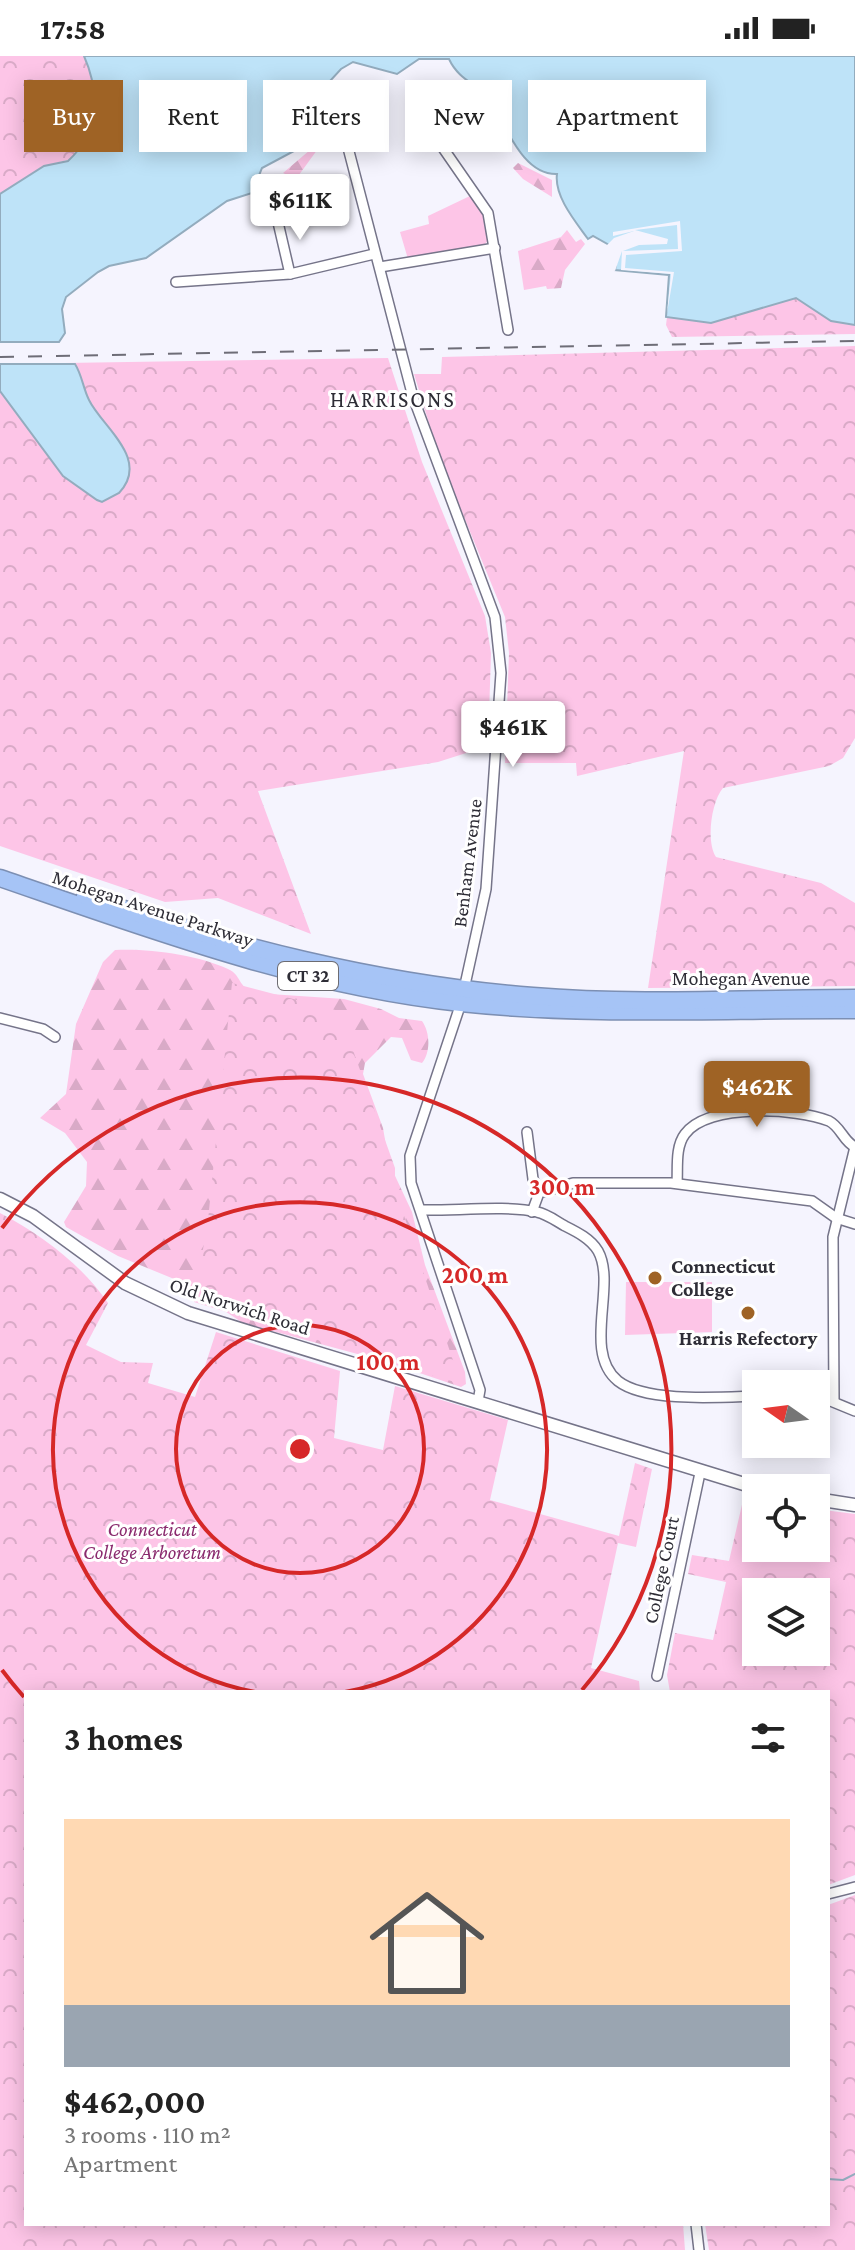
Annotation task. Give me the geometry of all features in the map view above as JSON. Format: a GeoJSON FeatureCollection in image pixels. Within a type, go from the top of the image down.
{"type":"FeatureCollection","features":[{"type":"Feature","properties":{"kind":"highway","name":"Mohegan Avenue Parkway"},"geometry":{"type":"LineString","coordinates":[[0,867],[240,946],[463,995]]}},
{"type":"Feature","properties":{"kind":"highway","name":"Mohegan Avenue Parkway"},"geometry":{"type":"LineString","coordinates":[[0,878],[248,961],[320,979],[463,995],[534,996],[627,1004]]}},
{"type":"Feature","properties":{"kind":"highway","name":"Mohegan Avenue"},"geometry":{"type":"LineString","coordinates":[[627,1004],[855,998]]}},
{"type":"Feature","properties":{"kind":"highway","name":"Mohegan Avenue"},"geometry":{"type":"LineString","coordinates":[[627,1004],[855,1010]]}},
{"type":"Feature","properties":{"kind":"street","name":"Benham Avenue"},"geometry":{"type":"LineString","coordinates":[[349,152],[413,397],[448,499],[487,594],[499,640],[498,752],[486,889],[463,995],[410,1156],[411,1183],[480,1390],[478,1401]]}},
{"type":"Feature","properties":{"kind":"street"},"geometry":{"type":"LineString","coordinates":[[446,152],[483,204],[495,248],[508,330]]}},
{"type":"Feature","properties":{"kind":"street"},"geometry":{"type":"LineString","coordinates":[[277,218],[290,274]]}},
{"type":"Feature","properties":{"kind":"street"},"geometry":{"type":"LineString","coordinates":[[380,267],[495,248]]}},
{"type":"Feature","properties":{"kind":"street"},"geometry":{"type":"LineString","coordinates":[[176,282],[290,274],[374,254]]}},
{"type":"Feature","properties":{"kind":"street"},"geometry":{"type":"LineString","coordinates":[[0,1018],[43,1029],[55,1037]]}},
{"type":"Feature","properties":{"kind":"street"},"geometry":{"type":"LineString","coordinates":[[677,1183],[681,1140],[697,1124],[733,1113],[804,1114],[833,1123],[855,1147],[836,1218],[834,1401]]}},
{"type":"Feature","properties":{"kind":"street"},"geometry":{"type":"LineString","coordinates":[[527,1132],[533,1179],[540,1192]]}},
{"type":"Feature","properties":{"kind":"street"},"geometry":{"type":"LineString","coordinates":[[540,1192],[588,1182],[677,1183],[812,1201],[836,1218],[855,1224]]}},
{"type":"Feature","properties":{"kind":"street"},"geometry":{"type":"LineString","coordinates":[[532,1212],[540,1192]]}},
{"type":"Feature","properties":{"kind":"street","name":"Old Norwich Road"},"geometry":{"type":"LineString","coordinates":[[0,1199],[33,1216],[125,1283],[164,1303],[672,1465],[742,1484]]}},
{"type":"Feature","properties":{"kind":"street"},"geometry":{"type":"LineString","coordinates":[[421,1210],[532,1212],[574,1231],[597,1251],[602,1270],[602,1341],[616,1378],[643,1390],[697,1398],[742,1396]]}},
{"type":"Feature","properties":{"kind":"street"},"geometry":{"type":"LineString","coordinates":[[830,1400],[855,1411]]}},
{"type":"Feature","properties":{"kind":"street","name":"College Court"},"geometry":{"type":"LineString","coordinates":[[657,1676],[700,1473]]}},
{"type":"Feature","properties":{"kind":"street"},"geometry":{"type":"LineString","coordinates":[[830,1501],[855,1505]]}},
{"type":"Feature","properties":{"kind":"street"},"geometry":{"type":"LineString","coordinates":[[830,1893],[855,1887]]}},
{"type":"Feature","properties":{"kind":"street"},"geometry":{"type":"LineString","coordinates":[[696,2226],[699,2250]]}},
{"type":"Feature","properties":{"kind":"green space"},"geometry":{"type":"Polygon","coordinates":[[[0,56],[84,56],[92,80],[24,80],[24,152],[76,152],[71,159],[44,166],[0,194],[0,56]]]}},
{"type":"Feature","properties":{"kind":"green space"},"geometry":{"type":"Polygon","coordinates":[[[308,152],[316,152],[296,179],[283,173],[308,152]]]}},
{"type":"Feature","properties":{"kind":"green space"},"geometry":{"type":"Polygon","coordinates":[[[518,163],[552,180],[552,197],[523,179],[513,168],[518,163]]]}},
{"type":"Feature","properties":{"kind":"green space"},"geometry":{"type":"Polygon","coordinates":[[[472,195],[484,211],[489,239],[485,244],[408,259],[400,232],[429,224],[428,216],[472,195]]]}},
{"type":"Feature","properties":{"kind":"green space"},"geometry":{"type":"Polygon","coordinates":[[[567,230],[576,242],[581,239],[585,244],[565,270],[561,288],[547,289],[546,286],[524,290],[518,251],[561,237],[567,230]]]}},
{"type":"Feature","properties":{"kind":"green space"},"geometry":{"type":"Polygon","coordinates":[[[796,298],[831,321],[855,325],[855,334],[672,337],[666,325],[667,317],[711,323],[796,298]]]}},
{"type":"Feature","properties":{"kind":"green space"},"geometry":{"type":"Polygon","coordinates":[[[855,346],[855,738],[843,758],[829,766],[723,788],[713,812],[711,842],[716,857],[821,883],[855,903],[855,986],[648,988],[684,751],[577,776],[576,763],[505,763],[509,653],[505,617],[439,456],[414,374],[441,374],[442,357],[855,346]]]}},
{"type":"Feature","properties":{"kind":"green space"},"geometry":{"type":"Polygon","coordinates":[[[388,358],[422,462],[485,616],[491,653],[488,746],[438,762],[258,791],[311,934],[218,898],[165,902],[0,846],[0,364],[388,358]]]}},
{"type":"Feature","properties":{"kind":"green space"},"geometry":{"type":"Polygon","coordinates":[[[115,950],[157,951],[188,956],[236,974],[245,988],[255,993],[344,999],[381,1009],[399,1018],[422,1021],[428,1042],[422,1063],[411,1060],[402,1038],[391,1037],[365,1063],[363,1074],[383,1128],[389,1163],[412,1212],[425,1265],[465,1372],[466,1384],[461,1387],[387,1362],[243,1323],[179,1281],[118,1256],[66,1227],[64,1222],[86,1186],[87,1162],[65,1133],[40,1118],[66,1094],[76,1024],[103,962],[115,950]]]}},
{"type":"Feature","properties":{"kind":"green space"},"geometry":{"type":"Polygon","coordinates":[[[232,983],[339,1011],[395,1168],[395,1189],[461,1384],[194,1302],[208,1220],[232,983]]]}},
{"type":"Feature","properties":{"kind":"green space","name":"Connecticut College Arboretum"},"geometry":{"type":"Polygon","coordinates":[[[0,1213],[60,1252],[86,1276],[108,1303],[86,1345],[121,1362],[153,1363],[148,1383],[195,1397],[216,1332],[340,1371],[334,1438],[383,1450],[395,1386],[508,1420],[490,1500],[619,1536],[635,1463],[652,1469],[636,1547],[618,1543],[591,1668],[639,1681],[640,1690],[24,1690],[24,2226],[683,2226],[685,2250],[0,2250],[0,1213]]]}},
{"type":"Feature","properties":{"kind":"green space"},"geometry":{"type":"Polygon","coordinates":[[[626,1282],[712,1282],[712,1332],[625,1335],[626,1282]]]}},
{"type":"Feature","properties":{"kind":"green space"},"geometry":{"type":"Polygon","coordinates":[[[742,1505],[742,1562],[830,1562],[830,1511],[855,1514],[855,1875],[830,1884],[830,1690],[670,1690],[667,1675],[675,1633],[713,1640],[726,1582],[688,1574],[692,1555],[729,1561],[742,1505]]]}},
{"type":"Feature","properties":{"kind":"green space"},"geometry":{"type":"Polygon","coordinates":[[[855,1895],[855,2250],[709,2250],[705,2226],[830,2226],[830,1904],[855,1895]]]}},
{"type":"Feature","properties":{"kind":"water"},"geometry":{"type":"Polygon","coordinates":[[[84,56],[855,56],[855,325],[831,321],[796,298],[711,323],[666,317],[669,275],[615,270],[618,252],[643,236],[611,246],[593,236],[588,239],[562,199],[557,174],[533,166],[515,145],[512,140],[512,80],[467,80],[449,59],[419,59],[397,74],[353,62],[331,80],[263,80],[263,152],[292,152],[262,168],[252,193],[227,201],[146,258],[109,266],[98,272],[66,297],[62,309],[65,333],[59,342],[0,342],[0,194],[44,166],[68,161],[76,152],[123,152],[123,80],[92,80],[84,56]]]}},
{"type":"Feature","properties":{"kind":"water"},"geometry":{"type":"Polygon","coordinates":[[[0,364],[75,364],[89,400],[127,456],[130,468],[119,493],[102,502],[63,476],[0,391],[0,364]]]}},
{"type":"Feature","properties":{"kind":"pier"},"geometry":{"type":"Polygon","coordinates":[[[680,221],[682,251],[626,255],[625,268],[674,272],[667,313],[671,274],[621,270],[622,251],[615,271],[610,270],[615,249],[630,242],[612,250],[605,247],[614,238],[634,231],[613,236],[613,232],[680,221]],[[677,225],[635,230],[668,239],[667,244],[639,245],[623,251],[678,249],[677,225]]]}},
{"type":"Feature","properties":{"kind":"waterway"},"geometry":{"type":"LineString","coordinates":[[830,2179],[843,2180],[855,2174]]}},
{"type":"Feature","properties":{"kind":"railway"},"geometry":{"type":"LineString","coordinates":[[0,357],[855,341]]}},
{"type":"Feature","properties":{"kind":"place","name":"Connecticut College"},"geometry":{"type":"Point","coordinates":[655,1278]}},
{"type":"Feature","properties":{"kind":"place","name":"Harris Refectory"},"geometry":{"type":"Point","coordinates":[748,1313]}},
{"type":"Feature","properties":{"kind":"district","name":"HARRISONS"},"geometry":{"type":"Point","coordinates":[393,399]}}]}
